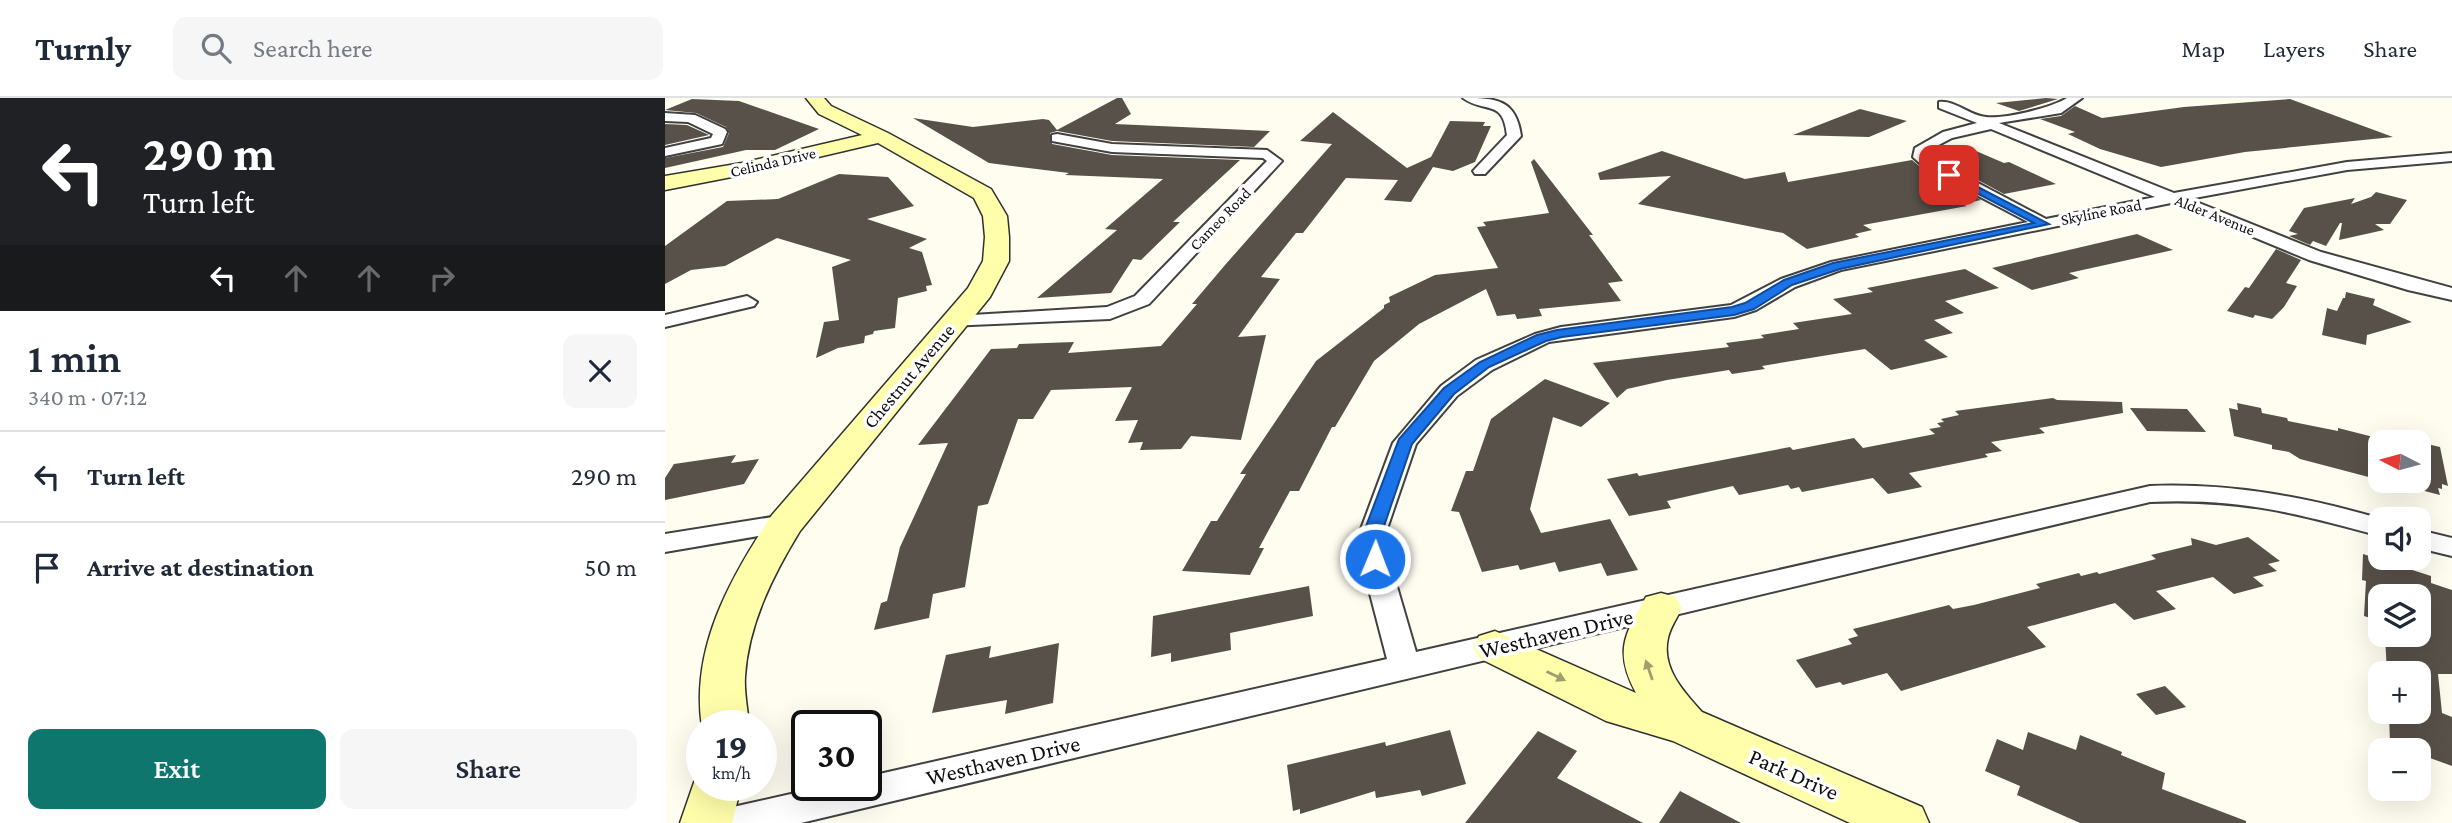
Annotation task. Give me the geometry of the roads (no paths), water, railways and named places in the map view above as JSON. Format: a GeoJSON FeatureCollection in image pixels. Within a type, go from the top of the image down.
{"type":"FeatureCollection","features":[{"type":"Feature","properties":{"kind":"main road","name":"Chestnut Avenue"},"geometry":{"type":"LineString","coordinates":[[724,710],[723,669],[735,622],[765,554],[785,524],[980,291],[996,261],[995,216],[983,194],[881,137],[825,110],[815,98]]}},
{"type":"Feature","properties":{"kind":"main road","name":"Celinda Drive"},"geometry":{"type":"LineString","coordinates":[[665,183],[742,169],[881,137]]}},
{"type":"Feature","properties":{"kind":"main road","name":"Park Drive"},"geometry":{"type":"LineString","coordinates":[[1661,608],[1644,641],[1646,665],[1660,696],[1685,725]]}},
{"type":"Feature","properties":{"kind":"main road","name":"Park Drive"},"geometry":{"type":"LineString","coordinates":[[1495,647],[1623,708],[1685,725],[1903,823]]}},
{"type":"Feature","properties":{"kind":"main road"},"geometry":{"type":"LineString","coordinates":[[706,823],[712,801]]}},
{"type":"Feature","properties":{"kind":"street"},"geometry":{"type":"LineString","coordinates":[[1469,98],[1507,109],[1513,117],[1514,136],[1481,171]]}},
{"type":"Feature","properties":{"kind":"street"},"geometry":{"type":"LineString","coordinates":[[2044,224],[1930,165],[1920,157],[1922,148],[1944,136],[1973,127],[2056,110],[2076,98]]}},
{"type":"Feature","properties":{"kind":"street","name":"Alder Avenue"},"geometry":{"type":"LineString","coordinates":[[1943,105],[2315,256],[2415,286],[2452,294]]}},
{"type":"Feature","properties":{"kind":"street"},"geometry":{"type":"LineString","coordinates":[[665,117],[690,118],[720,132],[717,141],[665,152]]}},
{"type":"Feature","properties":{"kind":"street","name":"Cameo Road"},"geometry":{"type":"LineString","coordinates":[[955,321],[1110,313],[1142,300],[1275,161],[1267,154],[1112,148],[1057,138]]}},
{"type":"Feature","properties":{"kind":"street","name":"Skyline Road"},"geometry":{"type":"LineString","coordinates":[[1404,666],[1375,559],[1374,529],[1405,443],[1449,391],[1485,365],[1542,338],[1561,333],[1734,311],[1749,306],[1788,283],[1837,266],[2347,166],[2452,157]]}},
{"type":"Feature","properties":{"kind":"street"},"geometry":{"type":"LineString","coordinates":[[665,321],[747,302]]}},
{"type":"Feature","properties":{"kind":"street","name":"Westhaven Drive"},"geometry":{"type":"LineString","coordinates":[[733,823],[2150,494],[2195,491],[2270,497],[2368,523]]}},
{"type":"Feature","properties":{"kind":"street"},"geometry":{"type":"LineString","coordinates":[[665,543],[785,524]]}},
{"type":"Feature","properties":{"kind":"street"},"geometry":{"type":"LineString","coordinates":[[2431,542],[2452,547]]}}]}
